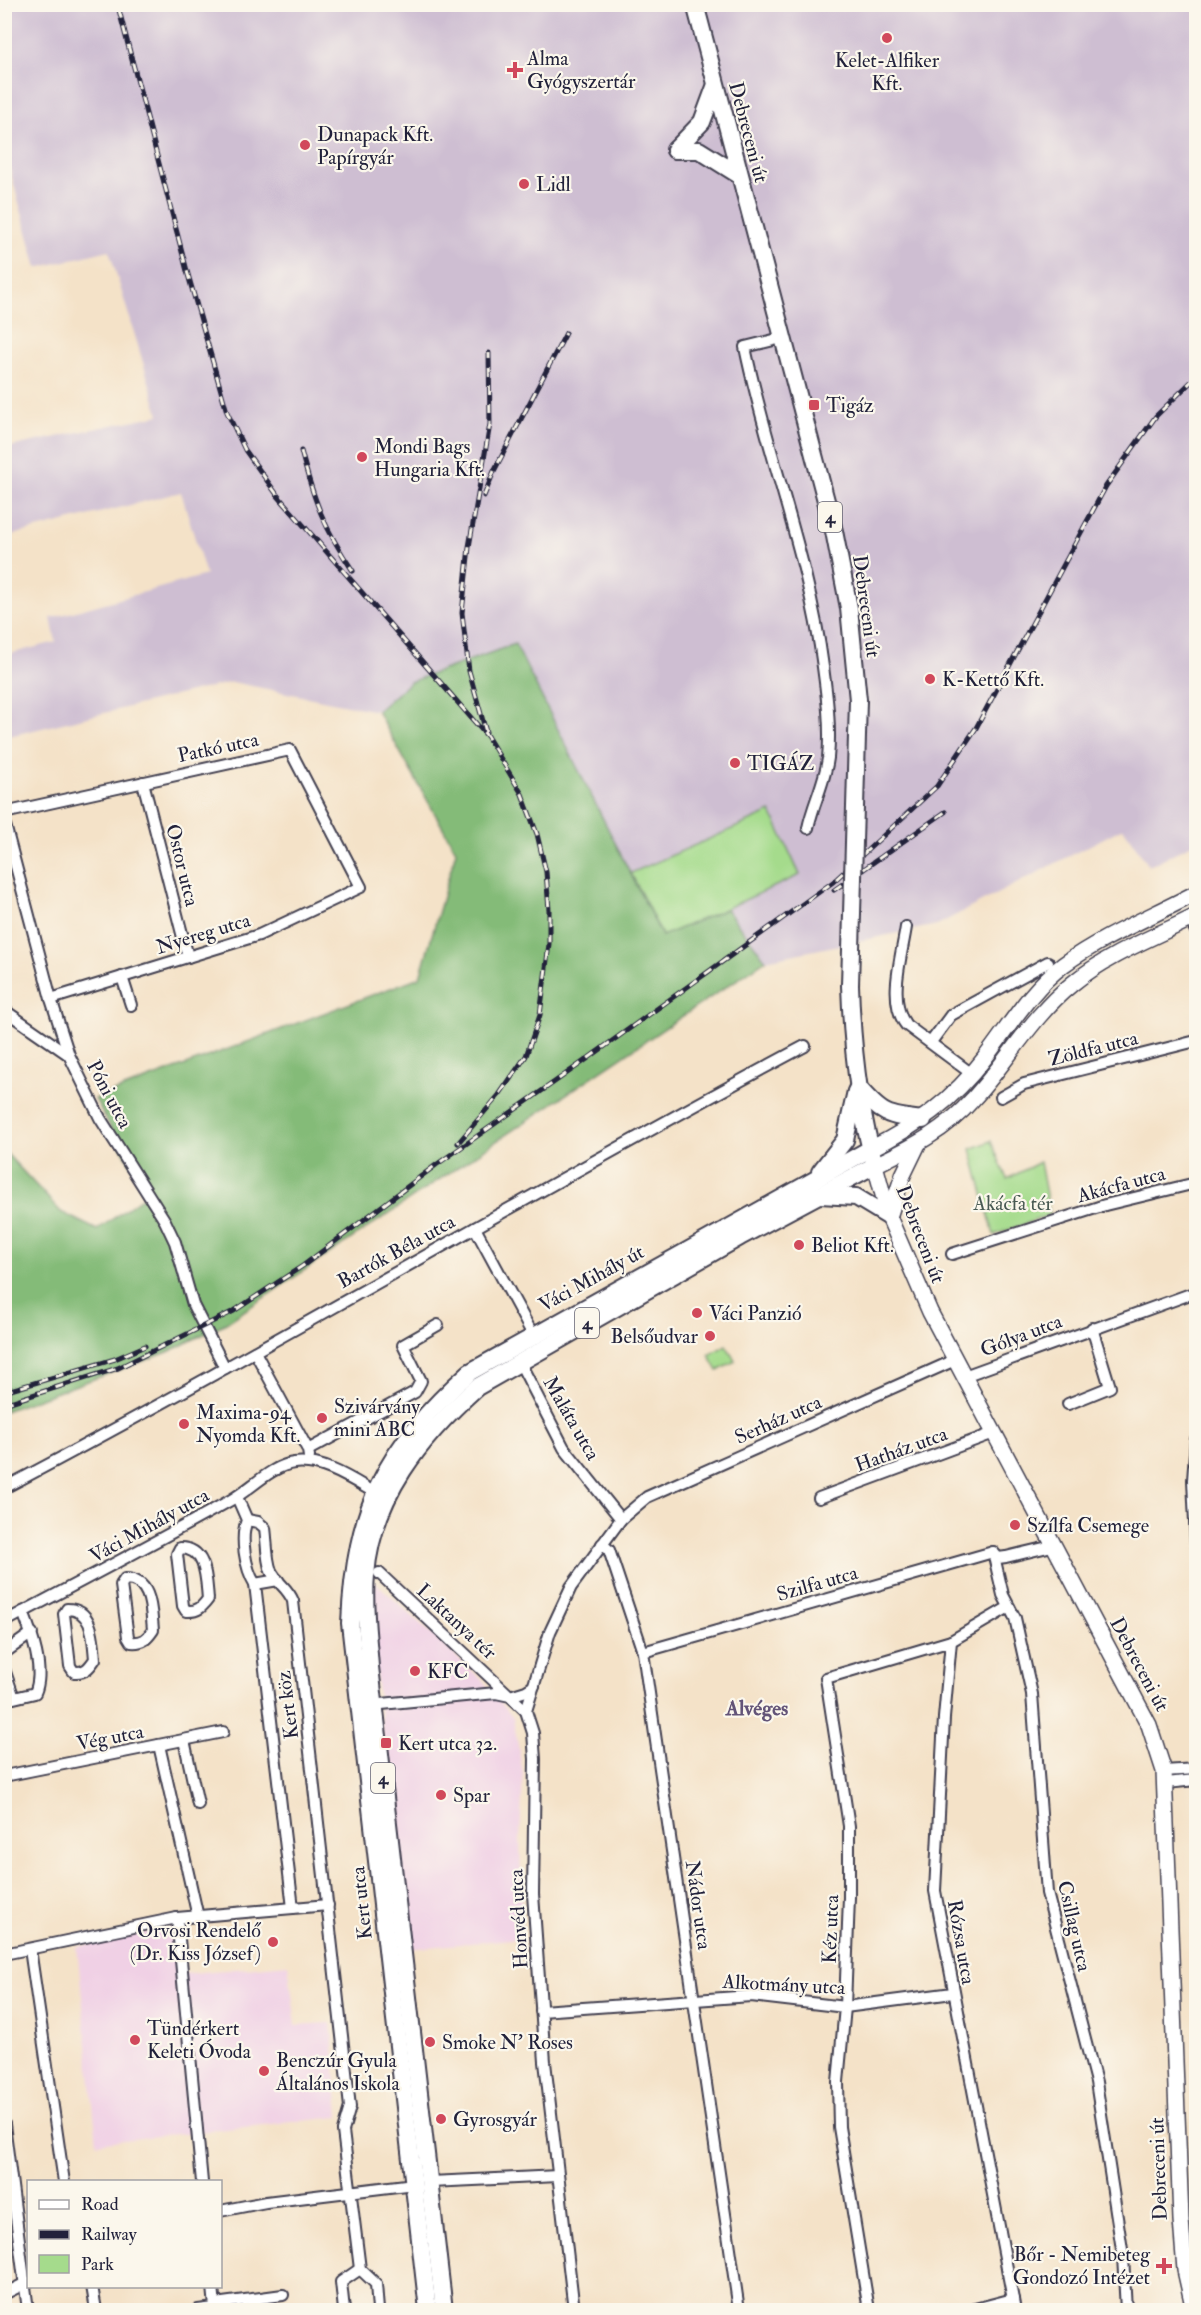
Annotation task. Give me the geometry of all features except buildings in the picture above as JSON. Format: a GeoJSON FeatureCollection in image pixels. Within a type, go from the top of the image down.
{"type":"FeatureCollection","features":[{"type":"Feature","properties":{"kind":"main road","name":"Debreceni út"},"geometry":{"type":"LineString","coordinates":[[695,4],[844,580],[858,700],[850,984],[852,1046],[857,1087],[873,1157]]}},
{"type":"Feature","properties":{"kind":"main road"},"geometry":{"type":"LineString","coordinates":[[715,87],[702,122],[675,150],[699,150],[739,175]]}},
{"type":"Feature","properties":{"kind":"main road","name":"Debreceni út"},"geometry":{"type":"LineString","coordinates":[[814,1187],[845,1140],[857,1087]]}},
{"type":"Feature","properties":{"kind":"main road"},"geometry":{"type":"LineString","coordinates":[[857,1087],[877,1109],[894,1117],[923,1120]]}},
{"type":"Feature","properties":{"kind":"main road","name":"Váci Mihály út"},"geometry":{"type":"LineString","coordinates":[[380,1496],[403,1441],[435,1403],[470,1372],[532,1335],[873,1157]]}},
{"type":"Feature","properties":{"kind":"main road"},"geometry":{"type":"LineString","coordinates":[[814,1187],[856,1197],[889,1217]]}},
{"type":"Feature","properties":{"kind":"main road","name":"Váci Mihály út"},"geometry":{"type":"LineString","coordinates":[[380,1496],[440,1419],[477,1387],[814,1187]]}},
{"type":"Feature","properties":{"kind":"main road","name":"Kert utca"},"geometry":{"type":"LineString","coordinates":[[380,1496],[366,1575],[366,1706],[422,2183],[444,2310]]}},
{"type":"Feature","properties":{"kind":"main road","name":"Kert utca"},"geometry":{"type":"LineString","coordinates":[[422,2183],[428,2310]]}},
{"type":"Feature","properties":{"kind":"street"},"geometry":{"type":"LineString","coordinates":[[783,339],[745,347],[754,393],[799,544],[818,626],[827,696],[828,758],[808,828]]}},
{"type":"Feature","properties":{"kind":"street","name":"Patkó utca"},"geometry":{"type":"LineString","coordinates":[[4,813],[290,750],[361,886]]}},
{"type":"Feature","properties":{"kind":"street","name":"Ostor utca"},"geometry":{"type":"LineString","coordinates":[[143,782],[188,957]]}},
{"type":"Feature","properties":{"kind":"street","name":"Póni utca"},"geometry":{"type":"LineString","coordinates":[[4,821],[51,999],[69,1055],[100,1118],[165,1221],[175,1242],[193,1305],[225,1368]]}},
{"type":"Feature","properties":{"kind":"street","name":"Nyereg utca"},"geometry":{"type":"LineString","coordinates":[[51,999],[259,935],[361,886]]}},
{"type":"Feature","properties":{"kind":"street"},"geometry":{"type":"LineString","coordinates":[[873,1157],[923,1120],[972,1074],[1032,994],[1063,965],[1197,893]]}},
{"type":"Feature","properties":{"kind":"street"},"geometry":{"type":"LineString","coordinates":[[873,1157],[918,1144],[941,1129],[966,1107],[1041,1013],[1072,983],[1116,956],[1194,922]]}},
{"type":"Feature","properties":{"kind":"street"},"geometry":{"type":"LineString","coordinates":[[906,927],[897,999],[899,1016],[906,1025],[972,1074]]}},
{"type":"Feature","properties":{"kind":"street"},"geometry":{"type":"LineString","coordinates":[[931,1042],[951,1015],[1048,962]]}},
{"type":"Feature","properties":{"kind":"street"},"geometry":{"type":"LineString","coordinates":[[122,977],[131,1005]]}},
{"type":"Feature","properties":{"kind":"street"},"geometry":{"type":"LineString","coordinates":[[4,1010],[69,1055]]}},
{"type":"Feature","properties":{"kind":"street","name":"Zöldfa utca"},"geometry":{"type":"LineString","coordinates":[[1001,1097],[1024,1084],[1197,1041]]}},
{"type":"Feature","properties":{"kind":"street","name":"Bartók Béla utca"},"geometry":{"type":"LineString","coordinates":[[4,1488],[148,1412],[659,1124],[805,1046]]}},
{"type":"Feature","properties":{"kind":"street"},"geometry":{"type":"LineString","coordinates":[[889,1217],[903,1175],[918,1144]]}},
{"type":"Feature","properties":{"kind":"street","name":"Debreceni út"},"geometry":{"type":"LineString","coordinates":[[873,1157],[889,1217],[911,1271],[954,1360],[1149,1725],[1165,1777],[1181,2220],[1191,2270],[1194,2310]]}},
{"type":"Feature","properties":{"kind":"street","name":"Akácfa utca"},"geometry":{"type":"LineString","coordinates":[[952,1254],[1105,1205],[1197,1183]]}},
{"type":"Feature","properties":{"kind":"street"},"geometry":{"type":"LineString","coordinates":[[475,1228],[532,1335]]}},
{"type":"Feature","properties":{"kind":"street","name":"Gólya utca"},"geometry":{"type":"LineString","coordinates":[[964,1376],[1197,1292]]}},
{"type":"Feature","properties":{"kind":"street"},"geometry":{"type":"LineString","coordinates":[[308,1450],[415,1392],[421,1381],[403,1345],[438,1325]]}},
{"type":"Feature","properties":{"kind":"street","name":"Gólya utca"},"geometry":{"type":"LineString","coordinates":[[1068,1404],[1110,1387],[1092,1328]]}},
{"type":"Feature","properties":{"kind":"street"},"geometry":{"type":"LineString","coordinates":[[255,1352],[308,1450],[310,1463]]}},
{"type":"Feature","properties":{"kind":"street","name":"Serház utca"},"geometry":{"type":"LineString","coordinates":[[621,1518],[647,1497],[954,1360]]}},
{"type":"Feature","properties":{"kind":"street","name":"Maláta utca"},"geometry":{"type":"LineString","coordinates":[[519,1361],[564,1448],[621,1518]]}},
{"type":"Feature","properties":{"kind":"street","name":"Hatház utca"},"geometry":{"type":"LineString","coordinates":[[819,1498],[994,1433]]}},
{"type":"Feature","properties":{"kind":"street"},"geometry":{"type":"LineString","coordinates":[[1197,1439],[1193,1480],[1197,1544]]}},
{"type":"Feature","properties":{"kind":"street","name":"Váci Mihály utca"},"geometry":{"type":"LineString","coordinates":[[4,1622],[237,1497],[279,1468],[293,1463],[310,1463],[326,1467],[380,1496]]}},
{"type":"Feature","properties":{"kind":"street","name":"Kert köz"},"geometry":{"type":"LineString","coordinates":[[237,1497],[247,1520],[244,1528],[249,1574],[255,1584],[293,1908]]}},
{"type":"Feature","properties":{"kind":"street"},"geometry":{"type":"LineString","coordinates":[[526,1711],[550,1632],[571,1587],[621,1518]]}},
{"type":"Feature","properties":{"kind":"street","name":"Kert köz"},"geometry":{"type":"LineString","coordinates":[[247,1520],[258,1522],[265,1528],[271,1570],[289,1590],[293,1601],[350,2107],[343,2132],[360,2269]]}},
{"type":"Feature","properties":{"kind":"street"},"geometry":{"type":"LineString","coordinates":[[173,1532],[180,1548]]}},
{"type":"Feature","properties":{"kind":"street","name":"Szilfa utca"},"geometry":{"type":"LineString","coordinates":[[643,1652],[1005,1552],[1050,1543]]}},
{"type":"Feature","properties":{"kind":"street","name":"Nádor utca"},"geometry":{"type":"LineString","coordinates":[[602,1544],[609,1550],[643,1652],[739,2310]]}},
{"type":"Feature","properties":{"kind":"street"},"geometry":{"type":"LineString","coordinates":[[180,1548],[193,1550],[204,1563],[208,1599],[201,1609],[193,1612],[186,1611],[183,1606],[177,1554],[180,1548]]}},
{"type":"Feature","properties":{"kind":"street","name":"Csillag utca"},"geometry":{"type":"LineString","coordinates":[[996,1555],[1009,1607],[1016,1618],[1032,1694],[1047,1893],[1096,2082],[1123,2256],[1126,2310]]}},
{"type":"Feature","properties":{"kind":"street"},"geometry":{"type":"LineString","coordinates":[[117,1563],[125,1579]]}},
{"type":"Feature","properties":{"kind":"street","name":"Laktanya tér"},"geometry":{"type":"LineString","coordinates":[[379,1573],[526,1711]]}},
{"type":"Feature","properties":{"kind":"street"},"geometry":{"type":"LineString","coordinates":[[125,1579],[138,1581],[149,1594],[153,1630],[146,1640],[138,1643],[131,1642],[128,1637],[122,1585],[125,1579]]}},
{"type":"Feature","properties":{"kind":"street"},"geometry":{"type":"LineString","coordinates":[[255,1584],[278,1580]]}},
{"type":"Feature","properties":{"kind":"street"},"geometry":{"type":"LineString","coordinates":[[60,1593],[68,1609]]}},
{"type":"Feature","properties":{"kind":"street"},"geometry":{"type":"LineString","coordinates":[[951,1641],[1009,1607]]}},
{"type":"Feature","properties":{"kind":"street"},"geometry":{"type":"LineString","coordinates":[[68,1609],[80,1611],[91,1624],[95,1659],[88,1670],[80,1673],[74,1672],[70,1666],[64,1614],[68,1609]]}},
{"type":"Feature","properties":{"kind":"street"},"geometry":{"type":"LineString","coordinates":[[4,1669],[14,1698],[35,1693],[40,1683],[32,1633],[23,1612]]}},
{"type":"Feature","properties":{"kind":"street"},"geometry":{"type":"LineString","coordinates":[[4,1653],[32,1633]]}},
{"type":"Feature","properties":{"kind":"street","name":"Rózsa utca"},"geometry":{"type":"LineString","coordinates":[[951,1641],[934,1891],[1014,2305]]}},
{"type":"Feature","properties":{"kind":"street","name":"Kéz utca"},"geometry":{"type":"LineString","coordinates":[[868,2310],[839,2127],[838,2082],[845,2007],[849,1826],[826,1678],[951,1641]]}},
{"type":"Feature","properties":{"kind":"street"},"geometry":{"type":"LineString","coordinates":[[366,1706],[496,1693],[510,1696],[534,1686]]}},
{"type":"Feature","properties":{"kind":"street","name":"Honvéd utca"},"geometry":{"type":"LineString","coordinates":[[526,1711],[532,1733],[535,1759],[533,1894],[541,2011],[574,2310]]}},
{"type":"Feature","properties":{"kind":"street","name":"Vég utca"},"geometry":{"type":"LineString","coordinates":[[4,1776],[223,1732]]}},
{"type":"Feature","properties":{"kind":"street"},"geometry":{"type":"LineString","coordinates":[[184,1740],[198,1804]]}},
{"type":"Feature","properties":{"kind":"street"},"geometry":{"type":"LineString","coordinates":[[159,1745],[198,1917]]}},
{"type":"Feature","properties":{"kind":"street"},"geometry":{"type":"LineString","coordinates":[[1165,1777],[1197,1769]]}},
{"type":"Feature","properties":{"kind":"street"},"geometry":{"type":"LineString","coordinates":[[1165,1777],[1197,1780]]}},
{"type":"Feature","properties":{"kind":"street"},"geometry":{"type":"LineString","coordinates":[[4,1954],[177,1918],[328,1905]]}},
{"type":"Feature","properties":{"kind":"street"},"geometry":{"type":"LineString","coordinates":[[177,1918],[202,2180]]}},
{"type":"Feature","properties":{"kind":"street"},"geometry":{"type":"LineString","coordinates":[[30,1948],[64,2180]]}},
{"type":"Feature","properties":{"kind":"street","name":"Alkotmány utca"},"geometry":{"type":"LineString","coordinates":[[541,2011],[694,1998],[751,1996],[845,2007],[952,1993]]}},
{"type":"Feature","properties":{"kind":"street"},"geometry":{"type":"LineString","coordinates":[[4,2124],[28,2310]]}},
{"type":"Feature","properties":{"kind":"street"},"geometry":{"type":"LineString","coordinates":[[222,2211],[266,2202],[422,2183],[558,2176]]}},
{"type":"Feature","properties":{"kind":"street"},"geometry":{"type":"LineString","coordinates":[[344,2310],[341,2282],[360,2269],[376,2284],[378,2310]]}},
{"type":"Feature","properties":{"kind":"street"},"geometry":{"type":"LineString","coordinates":[[4,2294],[26,2283]]}},
{"type":"Feature","properties":{"kind":"street"},"geometry":{"type":"LineString","coordinates":[[93,2288],[96,2310]]}},
{"type":"Feature","properties":{"kind":"street"},"geometry":{"type":"LineString","coordinates":[[198,2310],[215,2308],[213,2288]]}},
{"type":"Feature","properties":{"kind":"street"},"geometry":{"type":"LineString","coordinates":[[215,2304],[283,2295]]}},
{"type":"Feature","properties":{"kind":"street"},"geometry":{"type":"LineString","coordinates":[[971,2310],[1014,2305]]}},
{"type":"Feature","properties":{"kind":"shaded area"},"geometry":{"type":"Polygon","coordinates":[[[5,5],[1196,5],[1196,842],[1149,866],[1123,828],[937,925],[766,960],[726,909],[663,937],[515,644],[410,682],[377,711],[232,682],[5,737],[5,655],[56,642],[51,618],[206,575],[181,492],[5,537],[5,448],[159,415],[109,250],[37,268],[5,152],[5,5]]]}},
{"type":"Feature","properties":{"kind":"shaded area"},"geometry":{"type":"Polygon","coordinates":[[[374,1581],[484,1682],[513,1718],[523,1773],[520,1838],[522,1938],[408,1949],[370,1625],[374,1581]]]}},
{"type":"Feature","properties":{"kind":"shaded area","name":"Tündérkert Keleti Óvoda"},"geometry":{"type":"Polygon","coordinates":[[[173,1927],[193,2132],[97,2143],[77,1947],[173,1927]]]}},
{"type":"Feature","properties":{"kind":"shaded area","name":"Benczúr Gyula Általános Iskola"},"geometry":{"type":"Polygon","coordinates":[[[288,1964],[296,2025],[331,2023],[339,2117],[198,2132],[182,1974],[288,1964]]]}},
{"type":"Feature","properties":{"kind":"green space"},"geometry":{"type":"Polygon","coordinates":[[[515,644],[662,936],[726,909],[766,960],[226,1323],[168,1352],[5,1411],[4,1151],[61,1212],[97,1230],[147,1194],[95,1099],[420,977],[456,851],[377,711],[410,682],[515,644]]]}},
{"type":"Feature","properties":{"kind":"green space"},"geometry":{"type":"Polygon","coordinates":[[[771,812],[800,875],[663,937],[631,873],[771,812]]]}},
{"type":"Feature","properties":{"kind":"green space","name":"Akácfa tér"},"geometry":{"type":"Polygon","coordinates":[[[991,1141],[1007,1179],[1040,1162],[1050,1215],[994,1235],[971,1149],[991,1141]]]}},
{"type":"Feature","properties":{"kind":"green space"},"geometry":{"type":"Polygon","coordinates":[[[726,1345],[735,1361],[718,1371],[709,1355],[726,1345]]]}},
{"type":"Feature","properties":{"kind":"railway"},"geometry":{"type":"LineString","coordinates":[[119,10],[187,271],[227,412],[245,450],[278,496],[487,736],[522,794],[537,834],[546,872],[549,910],[549,944],[540,1015],[526,1056],[499,1095],[458,1143]]}},
{"type":"Feature","properties":{"kind":"railway"},"geometry":{"type":"LineString","coordinates":[[484,496],[494,471],[566,333]]}},
{"type":"Feature","properties":{"kind":"railway"},"geometry":{"type":"LineString","coordinates":[[486,732],[469,671],[462,613],[469,547],[490,424],[489,353]]}},
{"type":"Feature","properties":{"kind":"railway"},"geometry":{"type":"LineString","coordinates":[[4,1404],[118,1368],[234,1311],[304,1265],[436,1165],[833,882],[937,786],[976,728],[1106,486],[1156,416],[1196,377]]}},
{"type":"Feature","properties":{"kind":"railway"},"geometry":{"type":"LineString","coordinates":[[301,451],[321,514],[334,541],[353,571]]}},
{"type":"Feature","properties":{"kind":"railway"},"geometry":{"type":"LineString","coordinates":[[834,890],[945,812]]}},
{"type":"Feature","properties":{"kind":"railway"},"geometry":{"type":"LineString","coordinates":[[4,1392],[115,1359],[145,1346]]}},
{"type":"Feature","properties":{"kind":"place","name":"Kelet-Alfiker Kft."},"geometry":{"type":"Point","coordinates":[887,38]}},
{"type":"Feature","properties":{"kind":"place","name":"Alma Gyógyszertár"},"geometry":{"type":"Point","coordinates":[515,70]}},
{"type":"Feature","properties":{"kind":"place","name":"Dunapack Kft. Papírgyár"},"geometry":{"type":"Point","coordinates":[305,145]}},
{"type":"Feature","properties":{"kind":"place","name":"Lidl"},"geometry":{"type":"Point","coordinates":[524,184]}},
{"type":"Feature","properties":{"kind":"place","name":"Tigáz"},"geometry":{"type":"Point","coordinates":[814,405]}},
{"type":"Feature","properties":{"kind":"place","name":"Mondi Bags Hungaria Kft."},"geometry":{"type":"Point","coordinates":[362,457]}},
{"type":"Feature","properties":{"kind":"place","name":"K-Kettő Kft."},"geometry":{"type":"Point","coordinates":[930,679]}},
{"type":"Feature","properties":{"kind":"place","name":"TIGÁZ"},"geometry":{"type":"Point","coordinates":[735,763]}},
{"type":"Feature","properties":{"kind":"place","name":"Beliot Kft."},"geometry":{"type":"Point","coordinates":[799,1245]}},
{"type":"Feature","properties":{"kind":"place","name":"Váci Panzió"},"geometry":{"type":"Point","coordinates":[697,1313]}},
{"type":"Feature","properties":{"kind":"place","name":"Belsőudvar"},"geometry":{"type":"Point","coordinates":[710,1336]}},
{"type":"Feature","properties":{"kind":"place","name":"Szivárvány mini ABC"},"geometry":{"type":"Point","coordinates":[322,1418]}},
{"type":"Feature","properties":{"kind":"place","name":"Maxima-94 Nyomda Kft."},"geometry":{"type":"Point","coordinates":[184,1424]}},
{"type":"Feature","properties":{"kind":"place","name":"Szílfa Csemege"},"geometry":{"type":"Point","coordinates":[1015,1525]}},
{"type":"Feature","properties":{"kind":"place","name":"KFC"},"geometry":{"type":"Point","coordinates":[415,1671]}},
{"type":"Feature","properties":{"kind":"place","name":"Kert utca 32."},"geometry":{"type":"Point","coordinates":[386,1743]}},
{"type":"Feature","properties":{"kind":"place","name":"Spar"},"geometry":{"type":"Point","coordinates":[441,1795]}},
{"type":"Feature","properties":{"kind":"place","name":"Orvosi Rendelő (Dr. Kiss József)"},"geometry":{"type":"Point","coordinates":[273,1942]}},
{"type":"Feature","properties":{"kind":"place","name":"Tündérkert Keleti Óvoda"},"geometry":{"type":"Point","coordinates":[135,2040]}},
{"type":"Feature","properties":{"kind":"place","name":"Smoke N' Roses"},"geometry":{"type":"Point","coordinates":[430,2042]}},
{"type":"Feature","properties":{"kind":"place","name":"Benczúr Gyula Általános Iskola"},"geometry":{"type":"Point","coordinates":[264,2071]}},
{"type":"Feature","properties":{"kind":"place","name":"Gyrosgyár"},"geometry":{"type":"Point","coordinates":[441,2119]}},
{"type":"Feature","properties":{"kind":"place","name":"Bőr - Nemibeteg Gondozó Intézet"},"geometry":{"type":"Point","coordinates":[1164,2266]}},
{"type":"Feature","properties":{"kind":"district","name":"Alvéges"},"geometry":{"type":"Point","coordinates":[757,1708]}}]}
